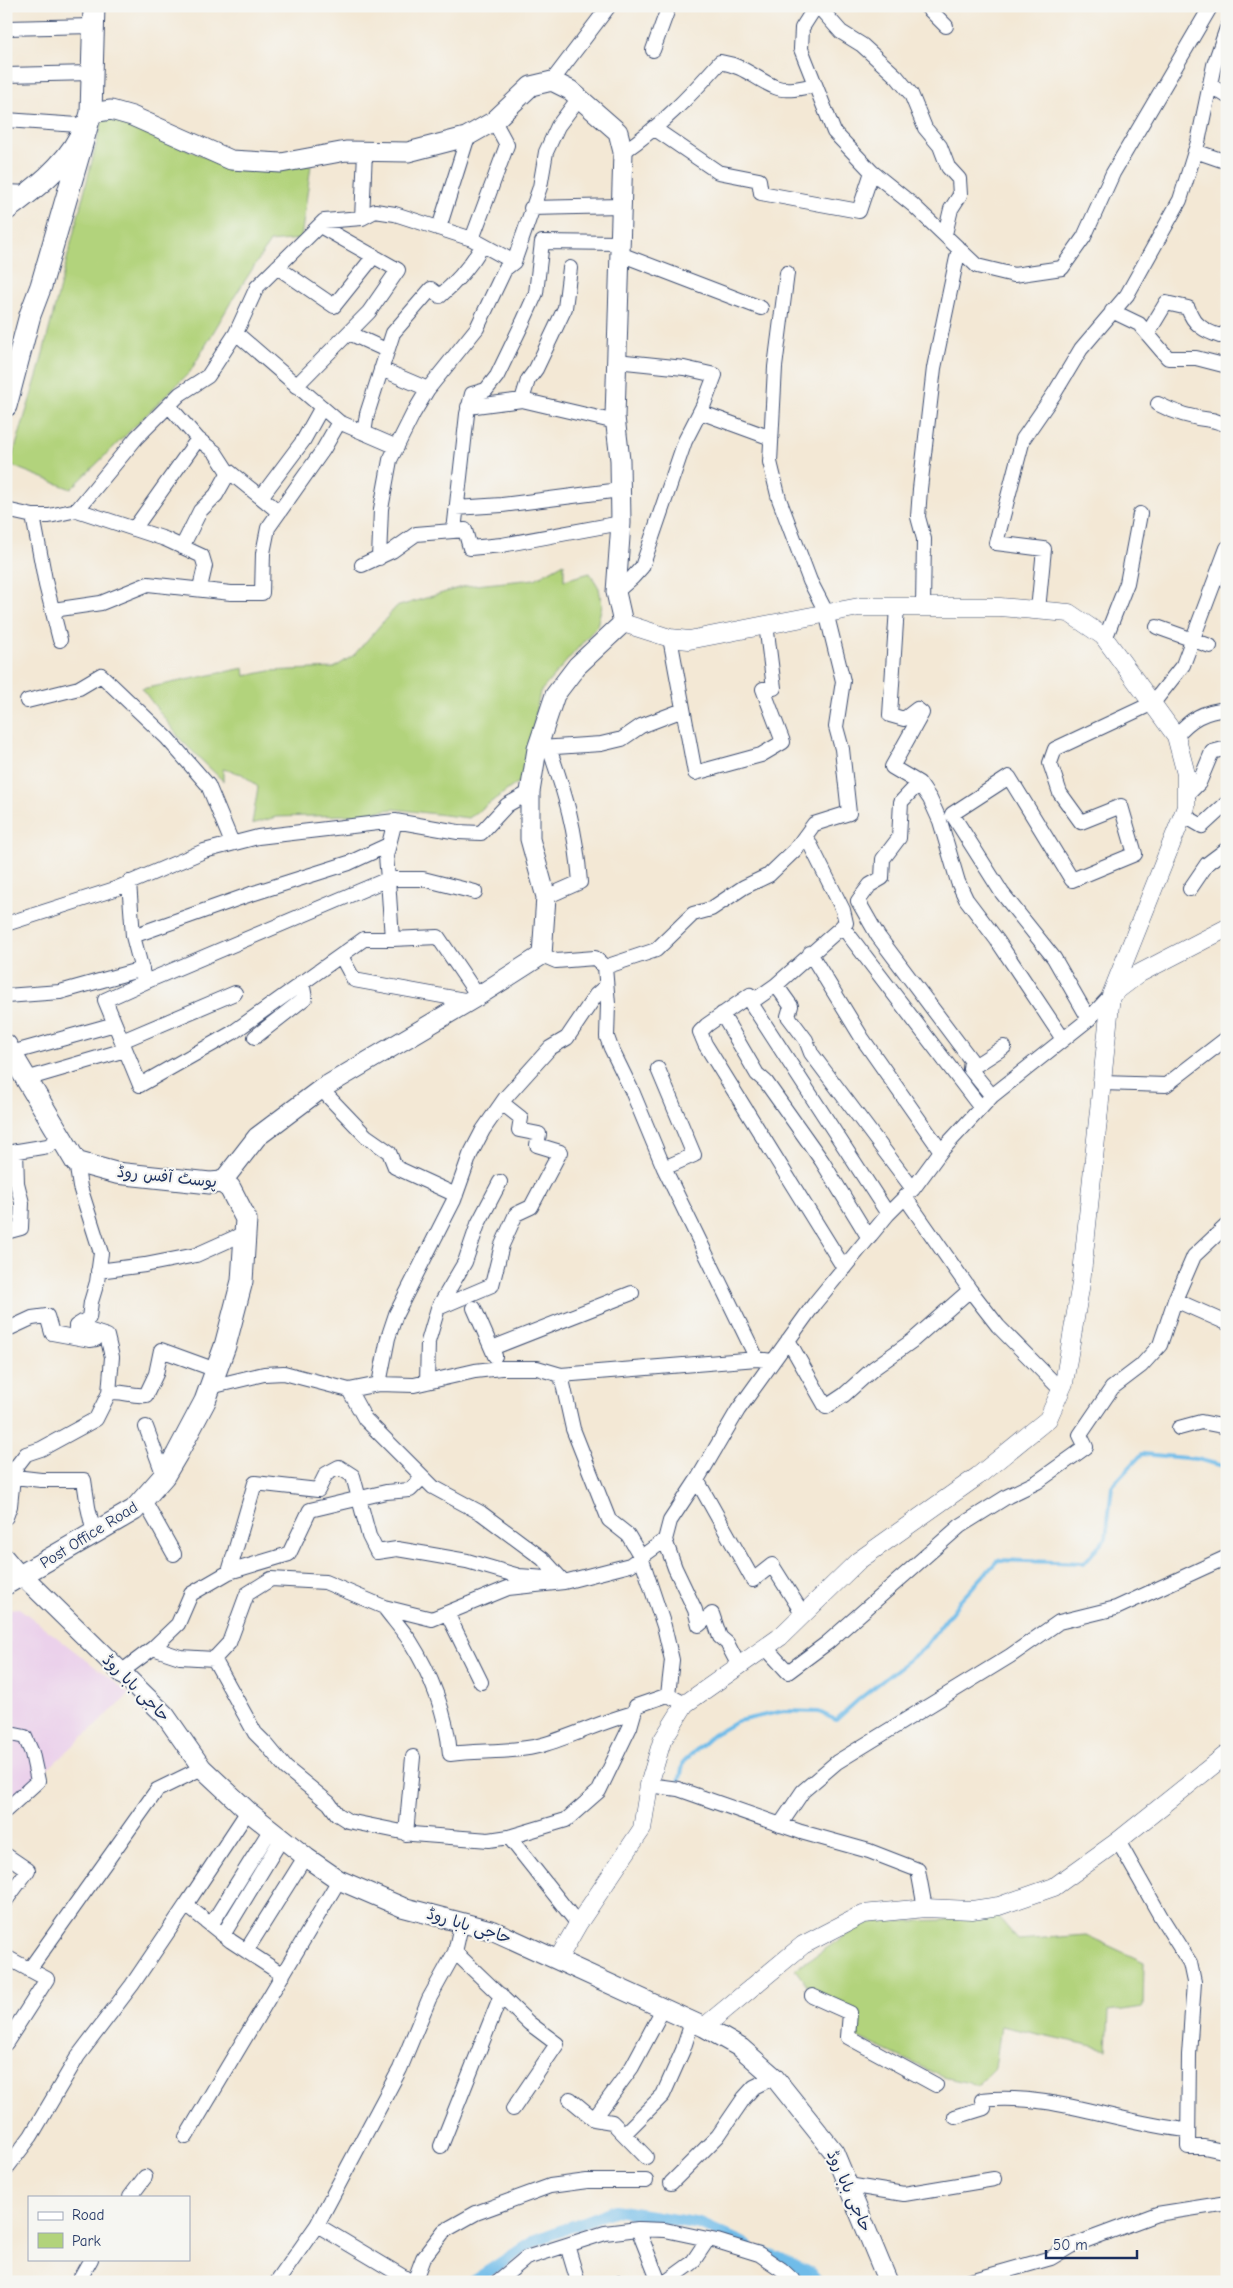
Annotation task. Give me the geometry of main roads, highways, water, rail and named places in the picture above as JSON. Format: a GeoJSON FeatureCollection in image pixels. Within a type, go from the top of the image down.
{"type":"FeatureCollection","features":[{"type":"Feature","properties":{"kind":"main road"},"geometry":{"type":"LineString","coordinates":[[6,406],[9,383],[89,116],[94,16]]}},
{"type":"Feature","properties":{"kind":"main road"},"geometry":{"type":"LineString","coordinates":[[6,210],[31,193],[74,147],[89,116],[111,110],[132,116],[231,160],[281,163],[346,151],[408,152],[468,136],[494,121],[531,86],[552,81],[570,90],[618,132],[623,152],[616,361],[616,422],[621,523],[616,592],[623,623],[577,666],[556,695],[530,792],[530,839],[546,897],[542,955],[321,1090],[257,1137],[222,1182]]}},
{"type":"Feature","properties":{"kind":"main road","name":"پوسٹ آفس روڈ"},"geometry":{"type":"LineString","coordinates":[[8,1049],[76,1162],[116,1173],[210,1183],[222,1182],[230,1188],[246,1219],[242,1281],[225,1346],[213,1378]]}},
{"type":"Feature","properties":{"kind":"main road","name":"Post Office Road"},"geometry":{"type":"LineString","coordinates":[[15,1580],[134,1510],[144,1500],[164,1476],[205,1401],[213,1378]]}},
{"type":"Feature","properties":{"kind":"main road","name":"حاجی بابا روڈ"},"geometry":{"type":"LineString","coordinates":[[15,1580],[121,1672],[165,1716],[202,1768],[248,1811],[339,1880],[402,1908],[462,1921],[494,1931],[698,2024],[741,2048],[774,2077],[834,2152],[888,2282]]}},
{"type":"Feature","properties":{"kind":"waterway"},"geometry":{"type":"LineString","coordinates":[[678,1786],[684,1761],[713,1735],[738,1721],[784,1711],[819,1712],[836,1720],[858,1700],[924,1648],[960,1601],[998,1560],[1084,1563],[1106,1538],[1112,1486],[1142,1454],[1197,1459],[1227,1467]]}},
{"type":"Feature","properties":{"kind":"waterway"},"geometry":{"type":"LineString","coordinates":[[472,2282],[536,2240],[615,2210],[700,2224],[747,2245]]}},
{"type":"Feature","properties":{"kind":"waterway"},"geometry":{"type":"LineString","coordinates":[[765,2253],[810,2273],[817,2282]]}}]}
